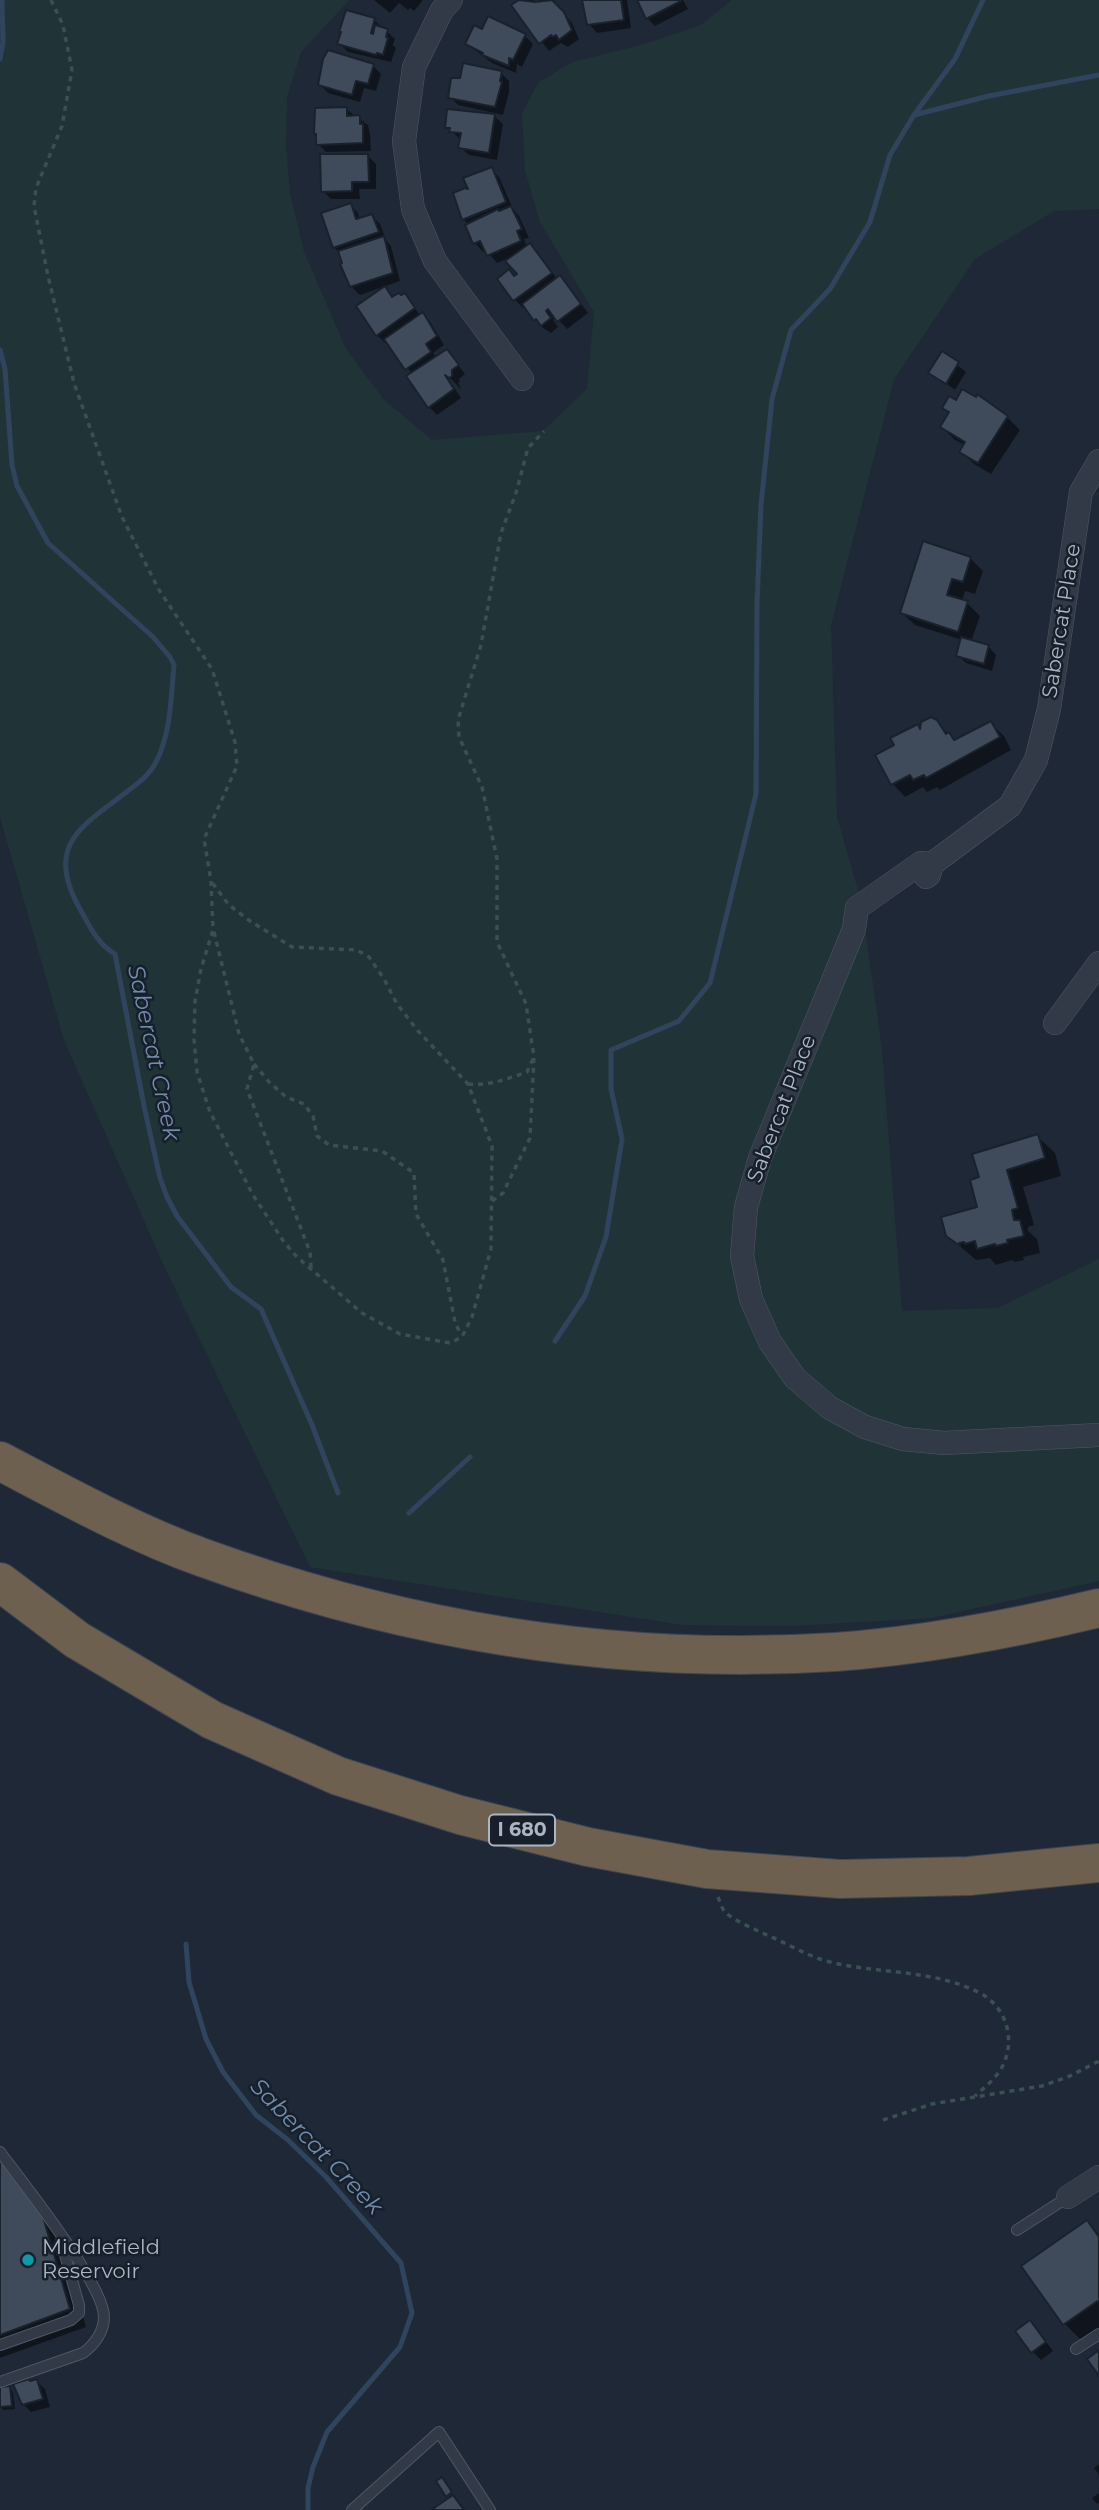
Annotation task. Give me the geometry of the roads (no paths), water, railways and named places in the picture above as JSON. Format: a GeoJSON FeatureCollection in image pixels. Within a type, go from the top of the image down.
{"type":"FeatureCollection","features":[{"type":"Feature","properties":{"kind":"highway"},"geometry":{"type":"LineString","coordinates":[[0,1461],[89,1508],[199,1557],[315,1594],[432,1625],[543,1643],[650,1653],[743,1655],[836,1652],[1010,1628],[1099,1608]]}},
{"type":"Feature","properties":{"kind":"highway","name":"I 680"},"geometry":{"type":"LineString","coordinates":[[0,1582],[77,1640],[212,1720],[338,1776],[460,1815],[588,1847],[707,1869],[840,1879],[969,1876],[1099,1863]]}},
{"type":"Feature","properties":{"kind":"street"},"geometry":{"type":"LineString","coordinates":[[451,0],[442,10],[414,67],[404,141],[413,209],[435,261],[522,379]]}},
{"type":"Feature","properties":{"kind":"street","name":"Sabercat Place"},"geometry":{"type":"LineString","coordinates":[[1099,461],[1082,492],[1049,709],[1036,760],[1010,806],[932,864],[929,875],[856,914],[846,949],[760,1158],[746,1206],[742,1256],[751,1299],[770,1342],[795,1378],[830,1408],[864,1427],[904,1439],[944,1443],[1099,1435]]}},
{"type":"Feature","properties":{"kind":"street"},"geometry":{"type":"LineString","coordinates":[[1055,1023],[1099,963]]}},
{"type":"Feature","properties":{"kind":"street"},"geometry":{"type":"LineString","coordinates":[[1068,2197],[1098,2179]]}},
{"type":"Feature","properties":{"kind":"lane"},"geometry":{"type":"LineString","coordinates":[[0,2152],[57,2228],[102,2303],[104,2316],[103,2328],[92,2346],[83,2353],[0,2382]]}},
{"type":"Feature","properties":{"kind":"lane"},"geometry":{"type":"LineString","coordinates":[[1017,2230],[1068,2197]]}},
{"type":"Feature","properties":{"kind":"lane"},"geometry":{"type":"LineString","coordinates":[[0,2345],[71,2319],[79,2313],[57,2228]]}},
{"type":"Feature","properties":{"kind":"lane"},"geometry":{"type":"LineString","coordinates":[[1076,2349],[1099,2334]]}},
{"type":"Feature","properties":{"kind":"lane"},"geometry":{"type":"LineString","coordinates":[[352,2510],[439,2432],[490,2510]]}},
{"type":"Feature","properties":{"kind":"waterway","name":"Sabercat Creek"},"geometry":{"type":"LineString","coordinates":[[0,59],[3,42],[2,0]]}},
{"type":"Feature","properties":{"kind":"waterway"},"geometry":{"type":"LineString","coordinates":[[555,1341],[585,1296],[606,1237],[622,1139],[611,1089],[611,1050],[679,1021],[710,983],[756,794],[757,603],[761,505],[772,399],[791,330],[830,289],[870,222],[890,155],[914,115],[955,59],[983,0]]}},
{"type":"Feature","properties":{"kind":"waterway"},"geometry":{"type":"LineString","coordinates":[[914,115],[989,96],[1099,75]]}},
{"type":"Feature","properties":{"kind":"waterway","name":"Sabercat Creek"},"geometry":{"type":"LineString","coordinates":[[0,350],[5,369],[12,465],[17,486],[48,543],[153,637],[174,665],[167,728],[155,764],[150,772],[84,826],[73,839],[67,852],[66,868],[70,887],[94,934],[115,954],[144,1106],[160,1178],[167,1197],[177,1216],[231,1287],[261,1309],[312,1425],[338,1493]]}},
{"type":"Feature","properties":{"kind":"waterway"},"geometry":{"type":"LineString","coordinates":[[409,1513],[470,1457]]}},
{"type":"Feature","properties":{"kind":"waterway","name":"Sabercat Creek"},"geometry":{"type":"LineString","coordinates":[[186,1944],[189,1982],[206,2039],[223,2072],[256,2115],[288,2140],[326,2177],[401,2263],[412,2313],[400,2347],[327,2432],[313,2467],[308,2488],[308,2510]]}},
{"type":"Feature","properties":{"kind":"place","name":"Middlefield Reservoir"},"geometry":{"type":"Point","coordinates":[28,2260]}}]}
